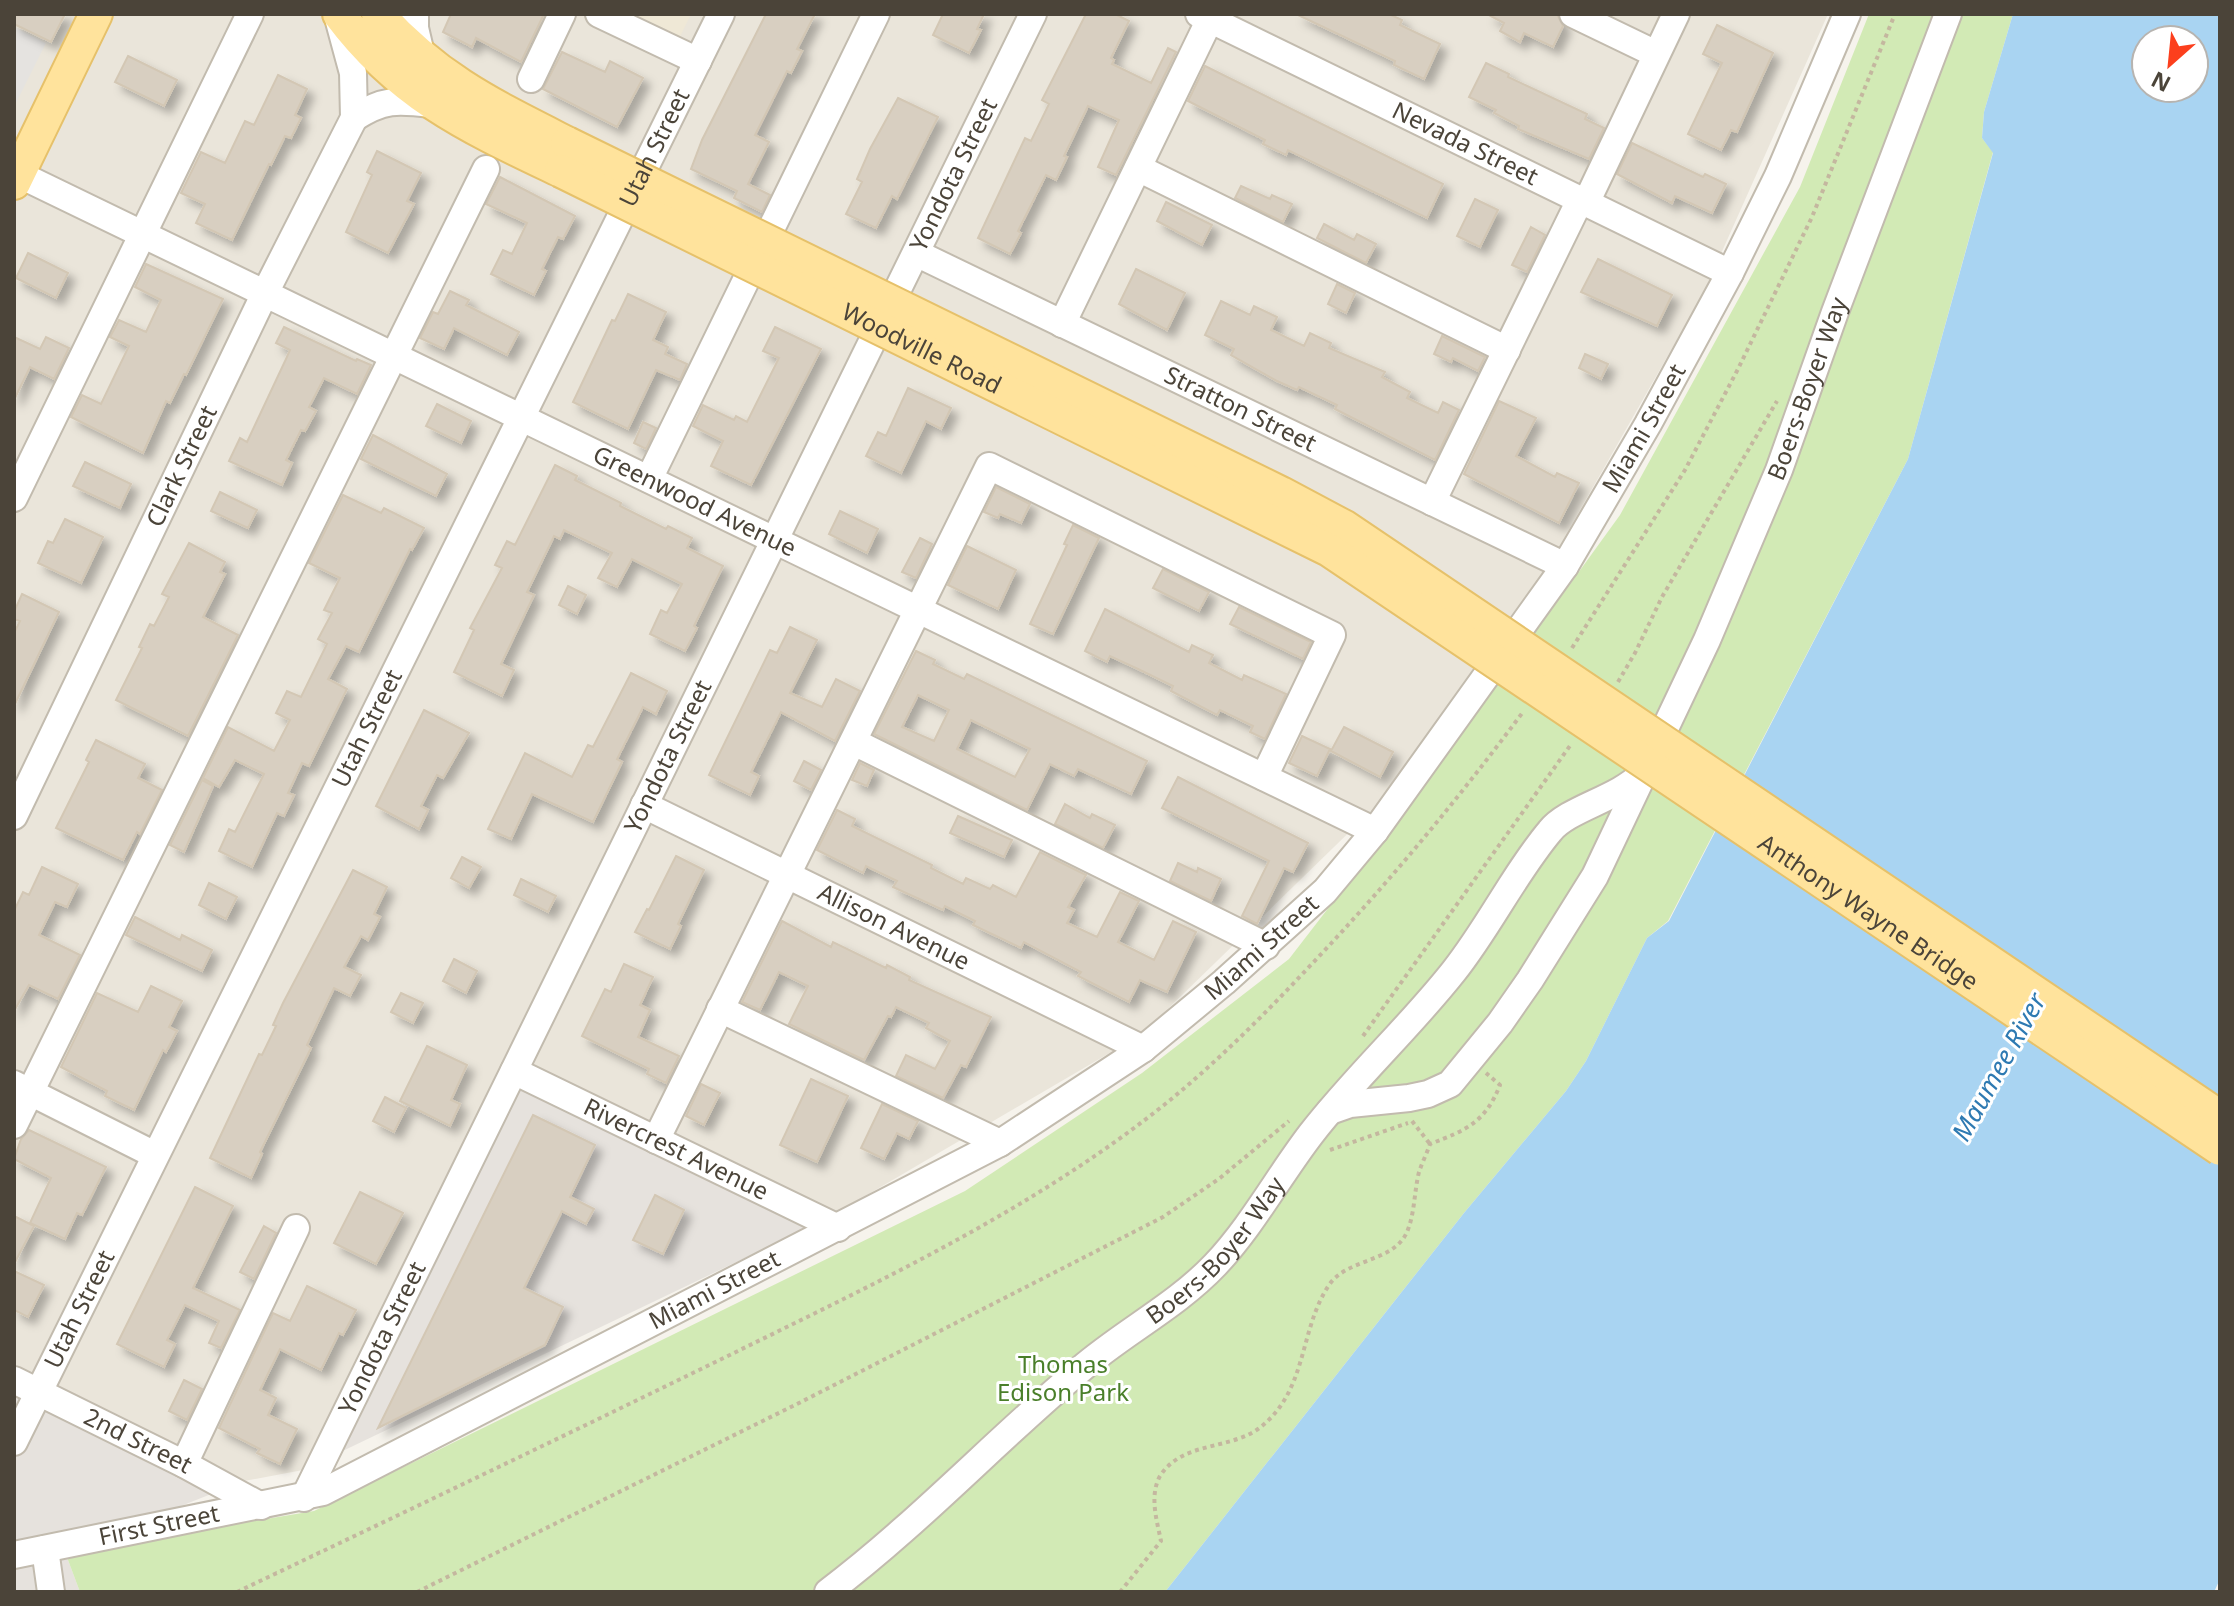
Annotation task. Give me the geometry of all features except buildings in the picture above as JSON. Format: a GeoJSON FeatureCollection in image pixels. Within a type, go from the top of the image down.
{"type":"FeatureCollection","features":[{"type":"Feature","properties":{"kind":"main road"},"geometry":{"type":"LineString","coordinates":[[15,176],[96,14]]}},
{"type":"Feature","properties":{"kind":"main road","name":"Woodville Road"},"geometry":{"type":"LineString","coordinates":[[338,14],[380,62],[431,104],[489,137],[564,157]]}},
{"type":"Feature","properties":{"kind":"main road","name":"Woodville Road"},"geometry":{"type":"LineString","coordinates":[[378,14],[422,58],[457,85],[493,106],[564,157],[1295,531],[1523,662]]}},
{"type":"Feature","properties":{"kind":"main road","name":"Anthony Wayne Bridge"},"geometry":{"type":"LineString","coordinates":[[1523,662],[2220,1117]]}},
{"type":"Feature","properties":{"kind":"main road","name":"Anthony Wayne Bridge"},"geometry":{"type":"LineString","coordinates":[[1523,662],[2220,1149]]}},
{"type":"Feature","properties":{"kind":"street"},"geometry":{"type":"LineString","coordinates":[[14,498],[250,14]]}},
{"type":"Feature","properties":{"kind":"street","name":"Clark Street"},"geometry":{"type":"LineString","coordinates":[[14,816],[265,293],[354,118],[353,73],[338,14]]}},
{"type":"Feature","properties":{"kind":"street"},"geometry":{"type":"LineString","coordinates":[[415,14],[422,58]]}},
{"type":"Feature","properties":{"kind":"street"},"geometry":{"type":"LineString","coordinates":[[531,79],[562,14]]}},
{"type":"Feature","properties":{"kind":"street"},"geometry":{"type":"LineString","coordinates":[[599,14],[698,61]]}},
{"type":"Feature","properties":{"kind":"street","name":"Utah Street"},"geometry":{"type":"LineString","coordinates":[[14,1442],[721,14]]}},
{"type":"Feature","properties":{"kind":"street"},"geometry":{"type":"LineString","coordinates":[[649,479],[876,14]]}},
{"type":"Feature","properties":{"kind":"street","name":"Yondota Street"},"geometry":{"type":"LineString","coordinates":[[304,1498],[1033,14]]}},
{"type":"Feature","properties":{"kind":"street"},"geometry":{"type":"LineString","coordinates":[[1573,14],[1656,54]]}},
{"type":"Feature","properties":{"kind":"street"},"geometry":{"type":"LineString","coordinates":[[1432,502],[1676,14]]}},
{"type":"Feature","properties":{"kind":"street","name":"Miami Street"},"geometry":{"type":"LineString","coordinates":[[304,1498],[337,1485],[1000,1143],[1143,1049],[1266,946],[1325,891],[1375,831],[1565,566],[1648,424],[1730,273],[1778,176],[1847,14]]}},
{"type":"Feature","properties":{"kind":"street","name":"Boers-Boyer Way"},"geometry":{"type":"LineString","coordinates":[[1330,1111],[1350,1104],[1428,1094],[1450,1084],[1467,1066],[1530,980],[1595,876],[1724,602],[1779,470],[1948,14]]}},
{"type":"Feature","properties":{"kind":"street"},"geometry":{"type":"LineString","coordinates":[[1062,324],[1138,168],[1202,15]]}},
{"type":"Feature","properties":{"kind":"street","name":"Nevada Street"},"geometry":{"type":"LineString","coordinates":[[1202,15],[1730,273]]}},
{"type":"Feature","properties":{"kind":"street"},"geometry":{"type":"LineString","coordinates":[[354,118],[370,107],[388,101],[431,104]]}},
{"type":"Feature","properties":{"kind":"street"},"geometry":{"type":"LineString","coordinates":[[1138,168],[1507,350]]}},
{"type":"Feature","properties":{"kind":"street"},"geometry":{"type":"LineString","coordinates":[[14,1125],[22,1088],[486,169]]}},
{"type":"Feature","properties":{"kind":"street","name":"Greenwood Avenue"},"geometry":{"type":"LineString","coordinates":[[15,176],[143,234],[1375,831]]}},
{"type":"Feature","properties":{"kind":"street","name":"Stratton Street"},"geometry":{"type":"LineString","coordinates":[[916,253],[1565,566]]}},
{"type":"Feature","properties":{"kind":"street"},"geometry":{"type":"LineString","coordinates":[[656,1140],[989,466],[1332,635],[1264,777]]}},
{"type":"Feature","properties":{"kind":"street"},"geometry":{"type":"LineString","coordinates":[[854,742],[1266,946]]}},
{"type":"Feature","properties":{"kind":"street","name":"Boers-Boyer Way"},"geometry":{"type":"LineString","coordinates":[[828,1592],[896,1538],[1083,1367],[1169,1304],[1215,1265],[1359,1075],[1424,1007],[1457,967],[1551,828],[1621,791],[1640,777],[1653,758]]}},
{"type":"Feature","properties":{"kind":"street","name":"Allison Avenue"},"geometry":{"type":"LineString","coordinates":[[644,805],[1143,1049]]}},
{"type":"Feature","properties":{"kind":"street"},"geometry":{"type":"LineString","coordinates":[[720,1009],[1000,1143]]}},
{"type":"Feature","properties":{"kind":"street","name":"Rivercrest Avenue"},"geometry":{"type":"LineString","coordinates":[[514,1071],[838,1228]]}},
{"type":"Feature","properties":{"kind":"street"},"geometry":{"type":"LineString","coordinates":[[22,1088],[155,1155]]}},
{"type":"Feature","properties":{"kind":"street"},"geometry":{"type":"LineString","coordinates":[[184,1464],[296,1228]]}},
{"type":"Feature","properties":{"kind":"street","name":"2nd Street"},"geometry":{"type":"LineString","coordinates":[[14,1380],[184,1464],[261,1506]]}},
{"type":"Feature","properties":{"kind":"street","name":"First Street"},"geometry":{"type":"LineString","coordinates":[[14,1555],[304,1498]]}},
{"type":"Feature","properties":{"kind":"street"},"geometry":{"type":"LineString","coordinates":[[45,1549],[51,1592]]}},
{"type":"Feature","properties":{"kind":"path"},"geometry":{"type":"LineString","coordinates":[[1120,1592],[1161,1541],[1154,1509],[1158,1480],[1168,1466],[1184,1455],[1245,1437],[1261,1427],[1279,1409],[1293,1385],[1317,1309],[1329,1284],[1344,1270],[1396,1247],[1406,1234],[1420,1171],[1430,1144],[1474,1125],[1493,1102],[1500,1085],[1481,1070]]}},
{"type":"Feature","properties":{"kind":"path"},"geometry":{"type":"LineString","coordinates":[[1324,1153],[1412,1121],[1430,1144]]}},
{"type":"Feature","properties":{"kind":"shaded area"},"geometry":{"type":"Polygon","coordinates":[[[14,14],[1828,14],[1703,294],[1539,582],[1370,812],[1142,1034],[826,1219],[506,1054],[303,1470],[244,1481],[14,1369],[14,14]]]}},
{"type":"Feature","properties":{"kind":"shaded area"},"geometry":{"type":"Polygon","coordinates":[[[601,14],[691,14],[674,49],[601,14]]]}},
{"type":"Feature","properties":{"kind":"shaded area"},"geometry":{"type":"Polygon","coordinates":[[[14,27],[46,43],[14,107],[14,27]]]}},
{"type":"Feature","properties":{"kind":"shaded area"},"geometry":{"type":"Polygon","coordinates":[[[506,1054],[826,1219],[303,1470],[506,1054]]]}},
{"type":"Feature","properties":{"kind":"shaded area"},"geometry":{"type":"Polygon","coordinates":[[[14,1369],[244,1481],[65,1552],[80,1592],[14,1592],[14,1369]]]}},
{"type":"Feature","properties":{"kind":"green space","name":"Thomas Edison Park"},"geometry":{"type":"Polygon","coordinates":[[[1869,14],[2013,14],[1984,112],[1982,138],[1993,152],[1908,459],[1668,921],[1647,938],[1586,1061],[1566,1091],[1464,1213],[1165,1592],[80,1592],[65,1552],[314,1511],[965,1191],[1142,1073],[1289,959],[1448,753],[1620,515],[1800,187],[1869,14]]]}},
{"type":"Feature","properties":{"kind":"water","name":"Maumee River"},"geometry":{"type":"Polygon","coordinates":[[[2013,14],[2220,14],[2220,1579],[2214,1592],[1165,1592],[1464,1213],[1566,1091],[1586,1061],[1647,938],[1669,921],[1908,459],[1993,153],[1982,138],[1984,112],[2013,14]]]}}]}
